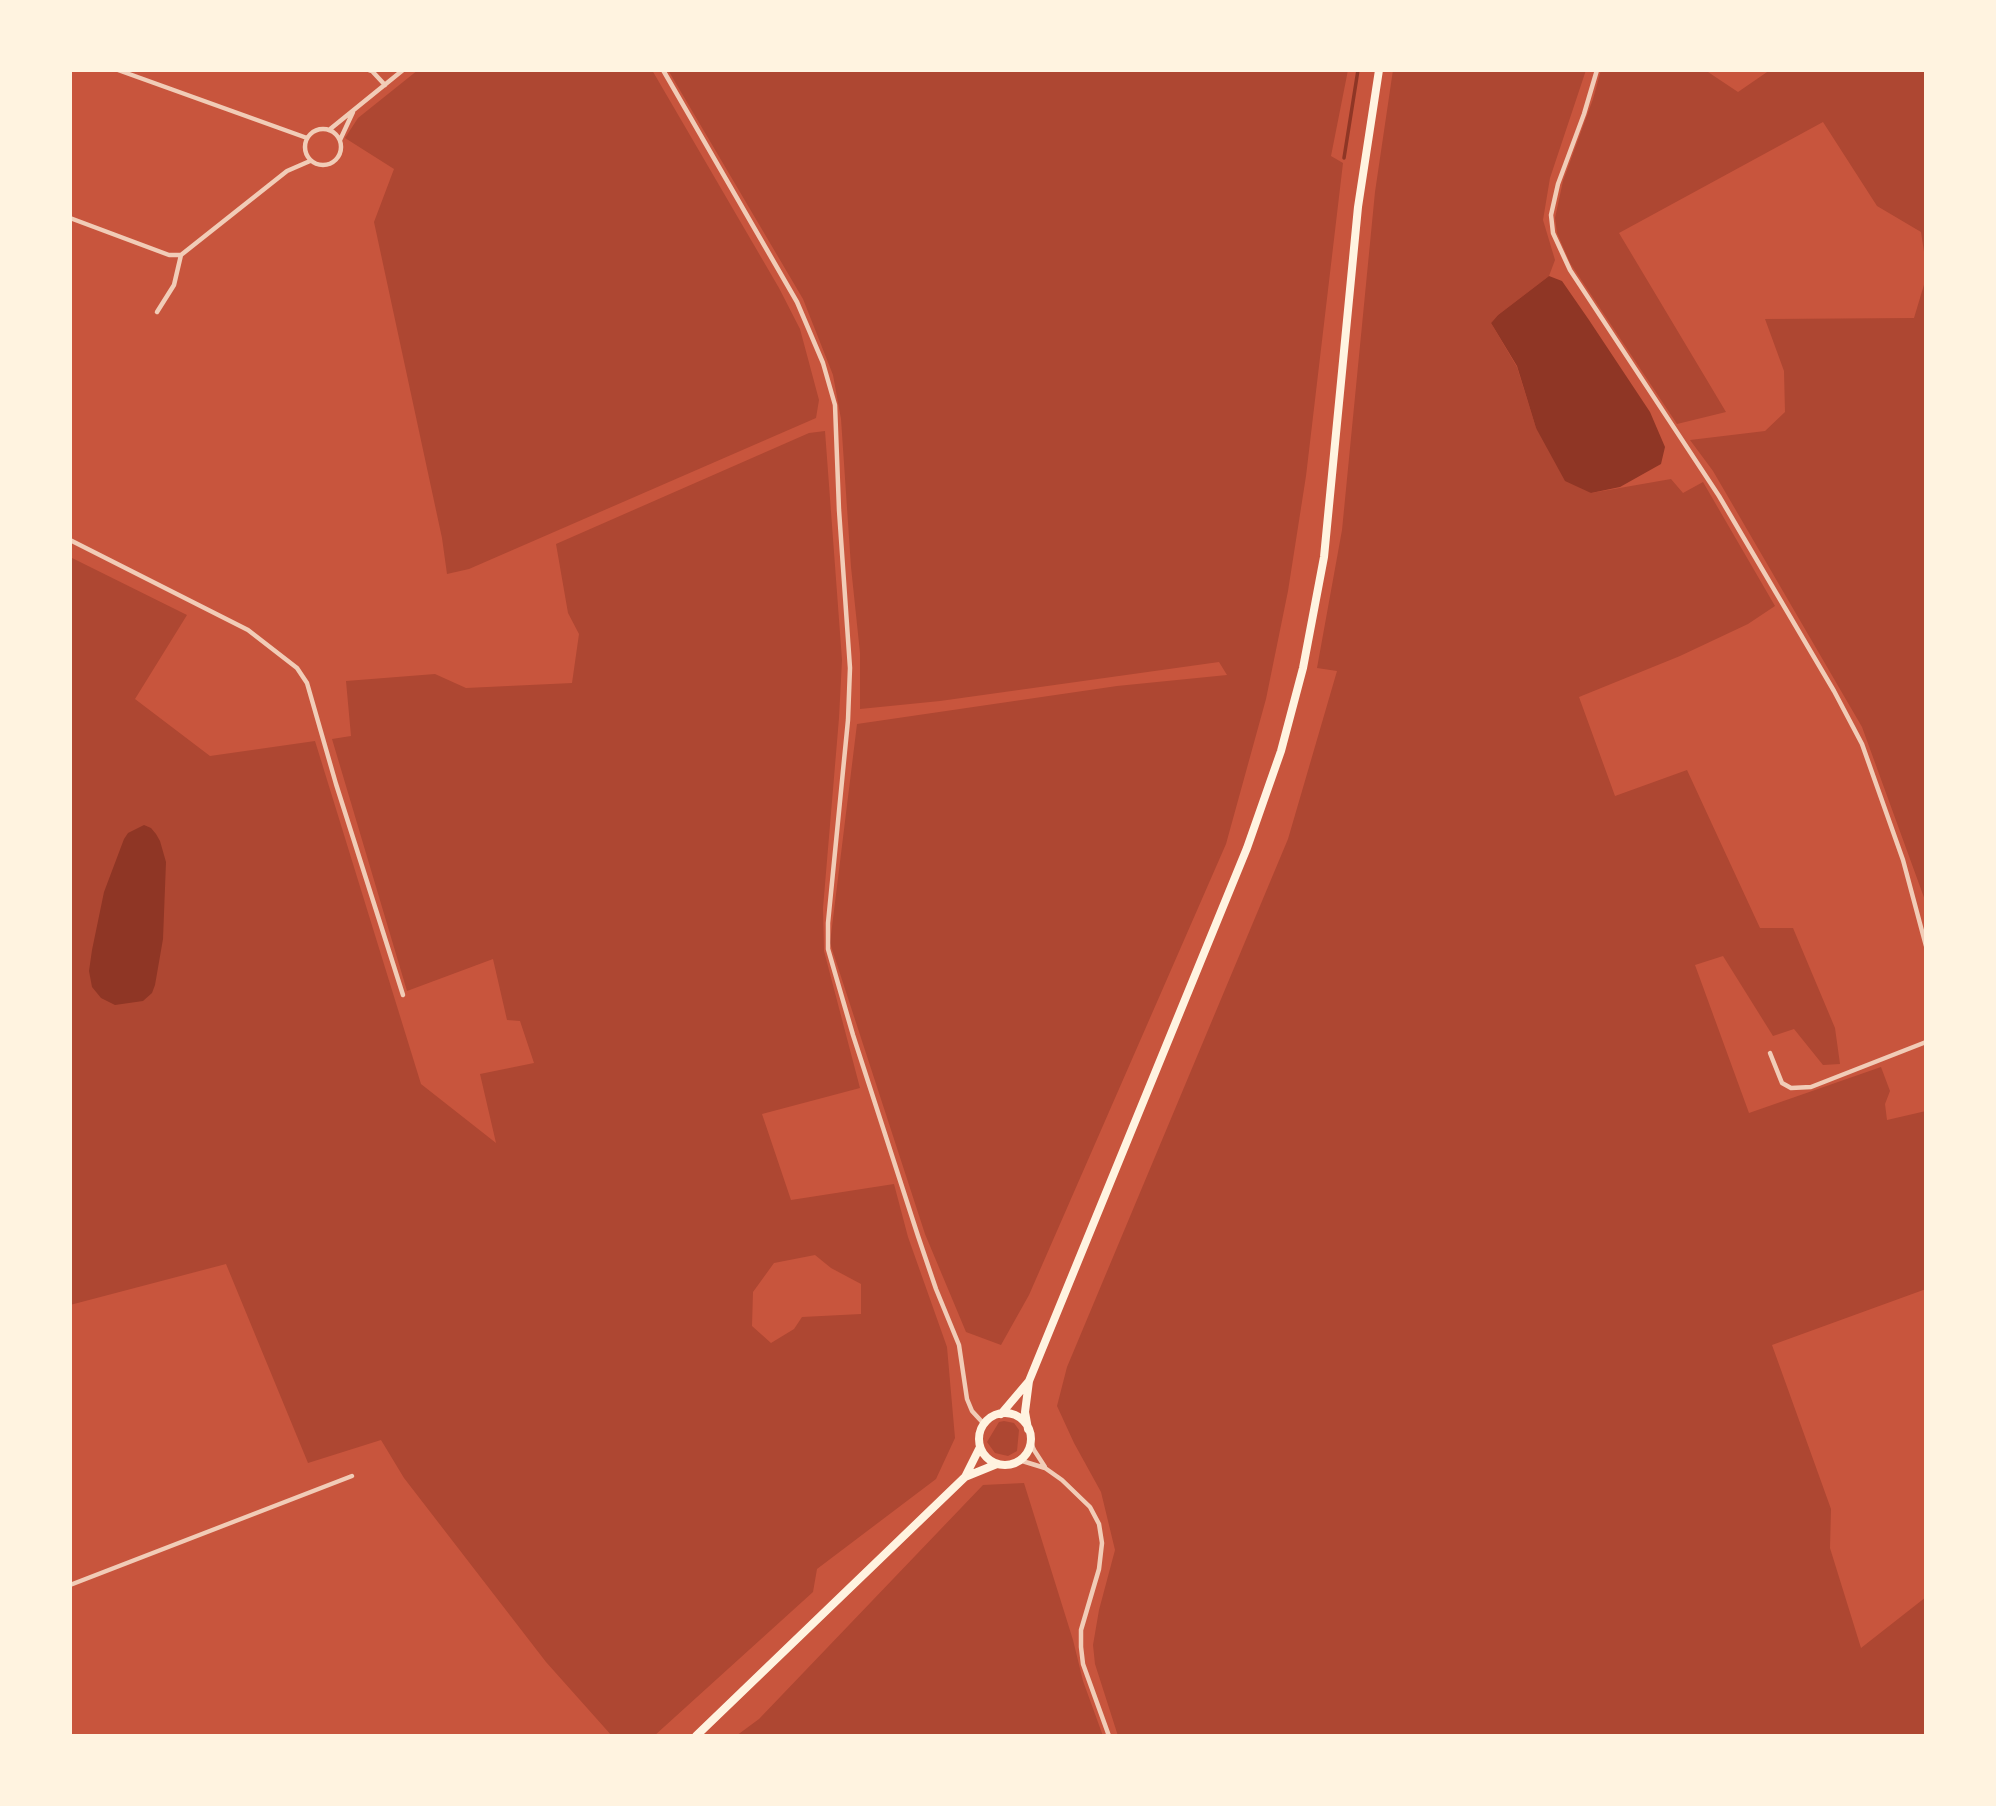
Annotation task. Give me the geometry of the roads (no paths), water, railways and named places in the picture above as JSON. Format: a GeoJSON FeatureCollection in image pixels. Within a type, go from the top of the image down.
{"type":"FeatureCollection","features":[{"type":"Feature","properties":{"kind":"main road"},"geometry":{"type":"LineString","coordinates":[[980,1447],[984,1454],[997,1464],[1004,1465],[1025,1455],[1030,1440],[1025,1412],[1029,1381],[1247,848],[1281,751],[1303,668],[1324,557],[1358,207],[1379,70]]}},
{"type":"Feature","properties":{"kind":"main road"},"geometry":{"type":"LineString","coordinates":[[1001,1414],[1029,1381]]}},
{"type":"Feature","properties":{"kind":"main road"},"geometry":{"type":"LineString","coordinates":[[696,1736],[965,1477],[980,1447],[980,1431],[990,1418],[1001,1414],[1013,1415],[1028,1429]]}},
{"type":"Feature","properties":{"kind":"main road"},"geometry":{"type":"LineString","coordinates":[[965,1477],[997,1464]]}},
{"type":"Feature","properties":{"kind":"street"},"geometry":{"type":"LineString","coordinates":[[118,70],[133,72],[307,138]]}},
{"type":"Feature","properties":{"kind":"street"},"geometry":{"type":"LineString","coordinates":[[369,70],[385,85]]}},
{"type":"Feature","properties":{"kind":"street"},"geometry":{"type":"LineString","coordinates":[[329,130],[403,70]]}},
{"type":"Feature","properties":{"kind":"street"},"geometry":{"type":"LineString","coordinates":[[663,70],[797,302],[823,363],[835,405],[850,668],[844,776],[828,923],[828,949],[914,1223],[936,1289],[959,1345],[967,1399],[972,1411],[984,1424]]}},
{"type":"Feature","properties":{"kind":"street"},"geometry":{"type":"LineString","coordinates":[[1597,70],[1558,184],[1551,215],[1553,233],[1570,270],[1719,496],[1834,691],[1862,744],[1903,860],[1926,946]]}},
{"type":"Feature","properties":{"kind":"street"},"geometry":{"type":"LineString","coordinates":[[340,140],[329,130],[317,130],[307,138],[304,149],[310,160],[318,165],[331,164],[341,152],[340,140],[353,111]]}},
{"type":"Feature","properties":{"kind":"street"},"geometry":{"type":"LineString","coordinates":[[157,312],[174,285],[181,255],[286,171],[310,160]]}},
{"type":"Feature","properties":{"kind":"street"},"geometry":{"type":"LineString","coordinates":[[70,218],[169,255],[181,255]]}},
{"type":"Feature","properties":{"kind":"street"},"geometry":{"type":"LineString","coordinates":[[70,540],[248,630],[297,668],[307,683],[403,995]]}},
{"type":"Feature","properties":{"kind":"street"},"geometry":{"type":"LineString","coordinates":[[1770,1053],[1782,1083],[1791,1088],[1811,1087],[1926,1042]]}},
{"type":"Feature","properties":{"kind":"street"},"geometry":{"type":"LineString","coordinates":[[1030,1440],[1045,1468],[1079,1495],[1090,1507],[1099,1524],[1102,1543],[1099,1569],[1081,1630],[1083,1664],[1109,1736]]}},
{"type":"Feature","properties":{"kind":"street"},"geometry":{"type":"LineString","coordinates":[[1019,1460],[1045,1468]]}},
{"type":"Feature","properties":{"kind":"street"},"geometry":{"type":"LineString","coordinates":[[70,1585],[352,1476]]}},
{"type":"Feature","properties":{"kind":"waterway"},"geometry":{"type":"LineString","coordinates":[[1344,158],[1358,70]]}}]}
